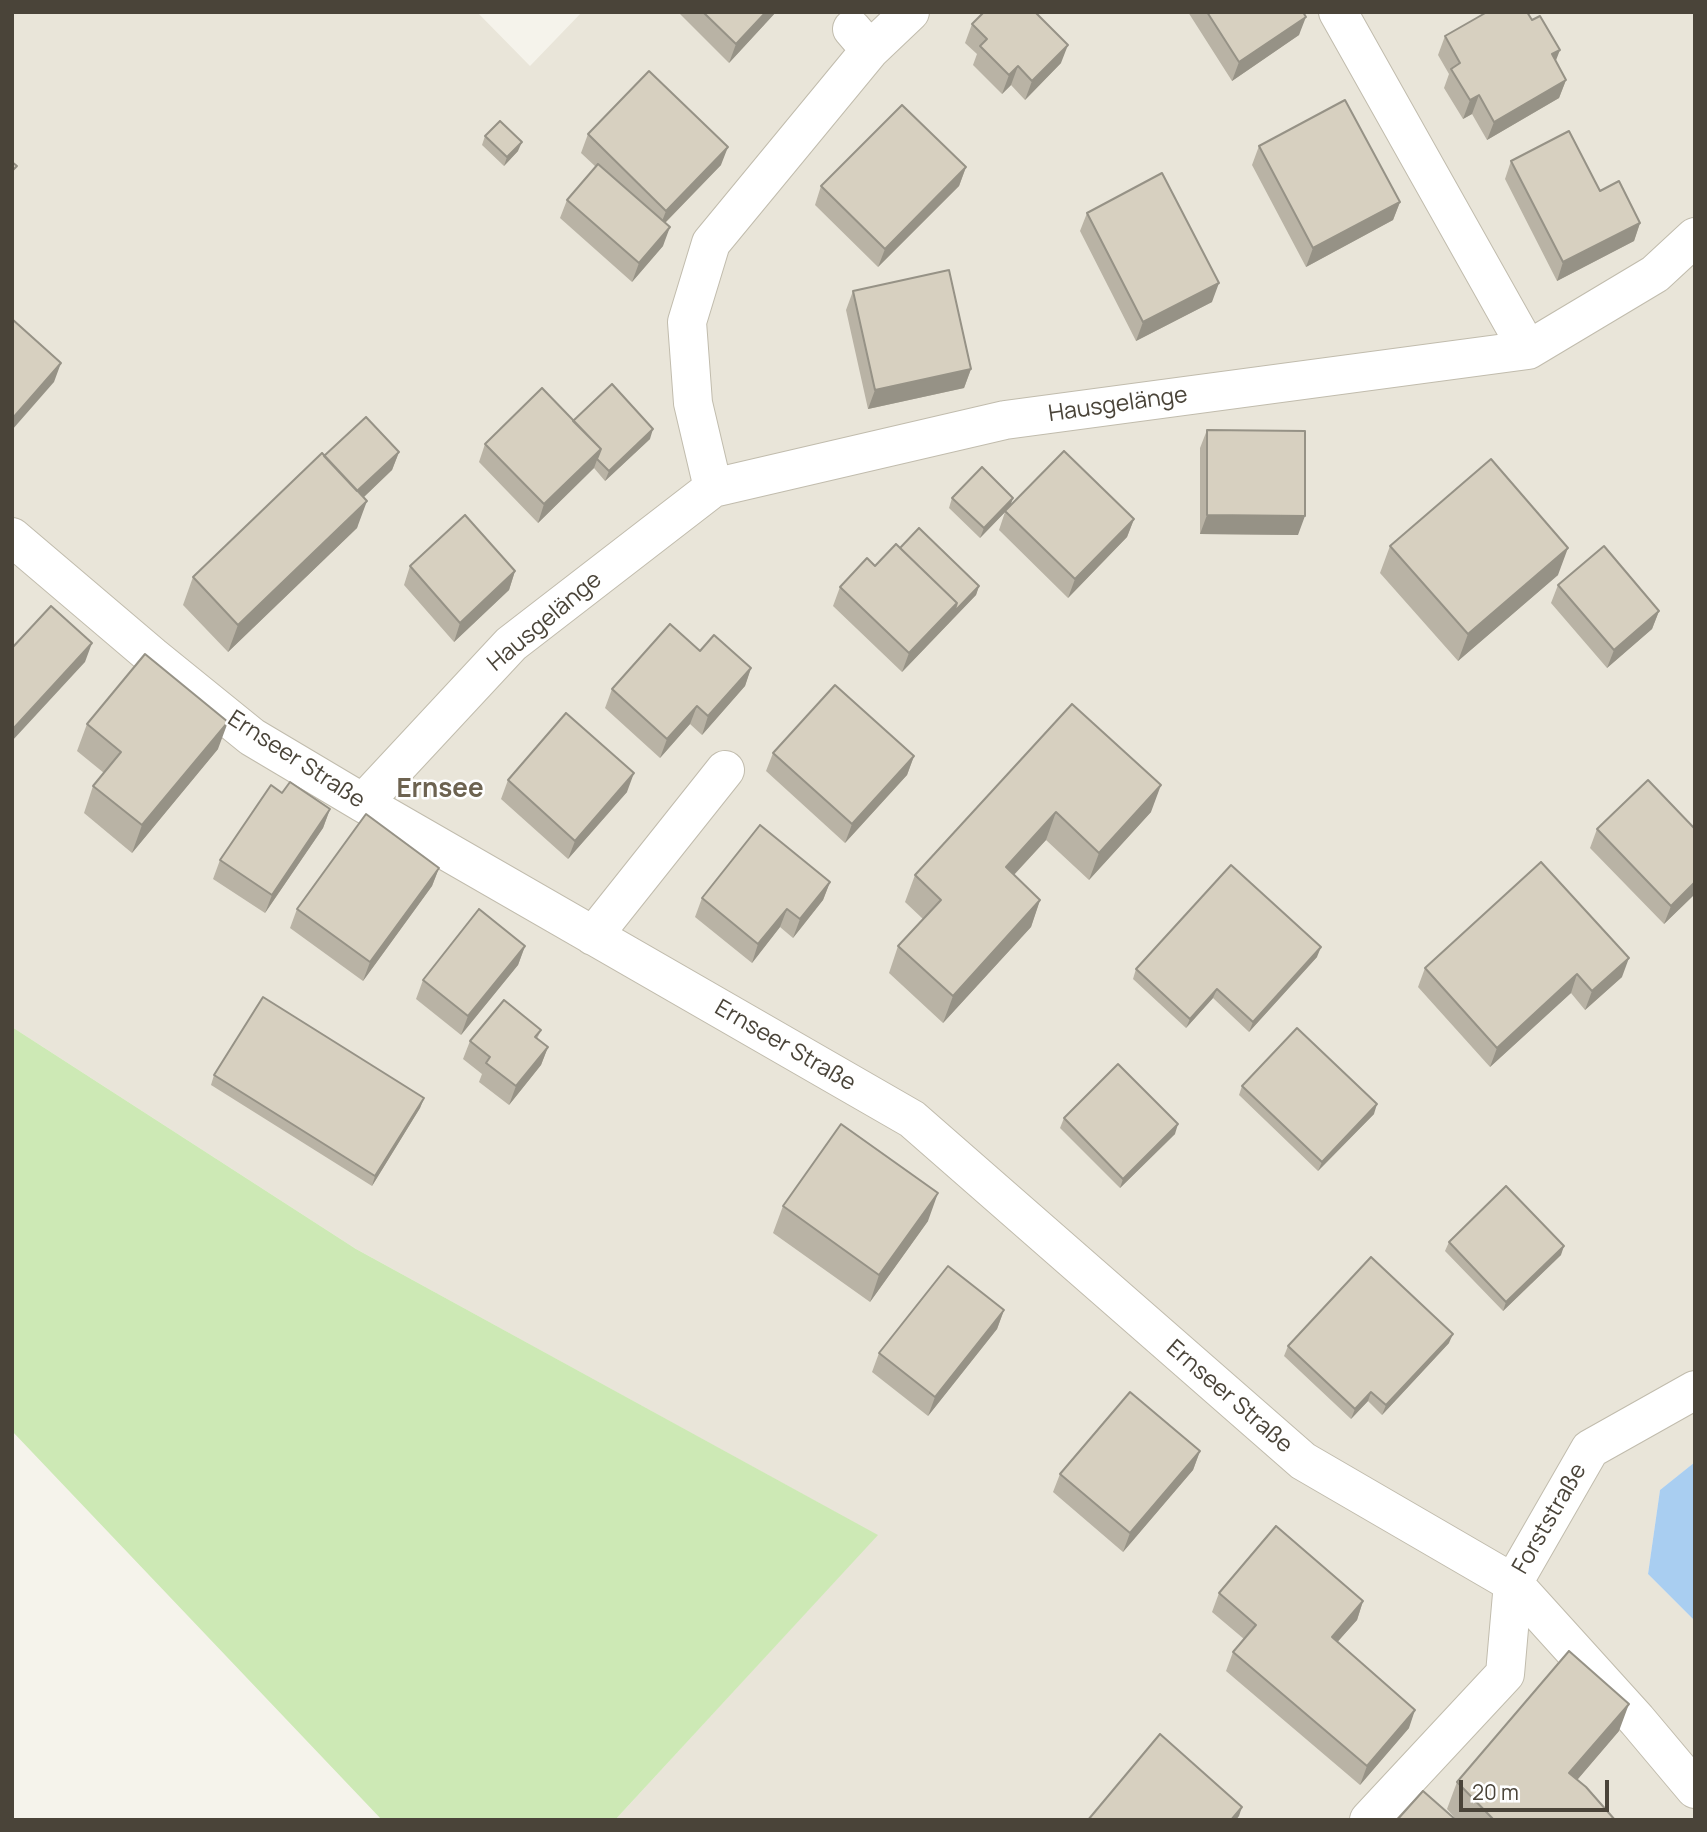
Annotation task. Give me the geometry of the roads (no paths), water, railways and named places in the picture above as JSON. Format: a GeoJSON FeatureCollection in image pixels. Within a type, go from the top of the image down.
{"type":"FeatureCollection","features":[{"type":"Feature","properties":{"kind":"street"},"geometry":{"type":"LineString","coordinates":[[713,488],[694,403],[687,321],[711,243],[861,40],[910,12]]}},
{"type":"Feature","properties":{"kind":"street"},"geometry":{"type":"LineString","coordinates":[[1338,12],[1528,350]]}},
{"type":"Feature","properties":{"kind":"street","name":"Hausgelänge"},"geometry":{"type":"LineString","coordinates":[[363,803],[511,644],[713,488],[1006,420],[1528,350],[1655,274],[1695,237]]}},
{"type":"Feature","properties":{"kind":"street","name":"Ernseer Straße"},"geometry":{"type":"LineString","coordinates":[[17,552],[252,737],[912,1119],[1303,1461],[1513,1583],[1695,1788]]}},
{"type":"Feature","properties":{"kind":"street"},"geometry":{"type":"LineString","coordinates":[[593,936],[725,770]]}},
{"type":"Feature","properties":{"kind":"street","name":"Forststraße"},"geometry":{"type":"LineString","coordinates":[[1513,1583],[1590,1449],[1695,1391]]}},
{"type":"Feature","properties":{"kind":"street"},"geometry":{"type":"LineString","coordinates":[[1369,1820],[1505,1674],[1513,1583]]}},
{"type":"Feature","properties":{"kind":"water"},"geometry":{"type":"Polygon","coordinates":[[[1695,1462],[1695,1621],[1648,1574],[1660,1490],[1695,1462]]]}},
{"type":"Feature","properties":{"kind":"district","name":"Ernsee"},"geometry":{"type":"Point","coordinates":[440,790]}}]}
